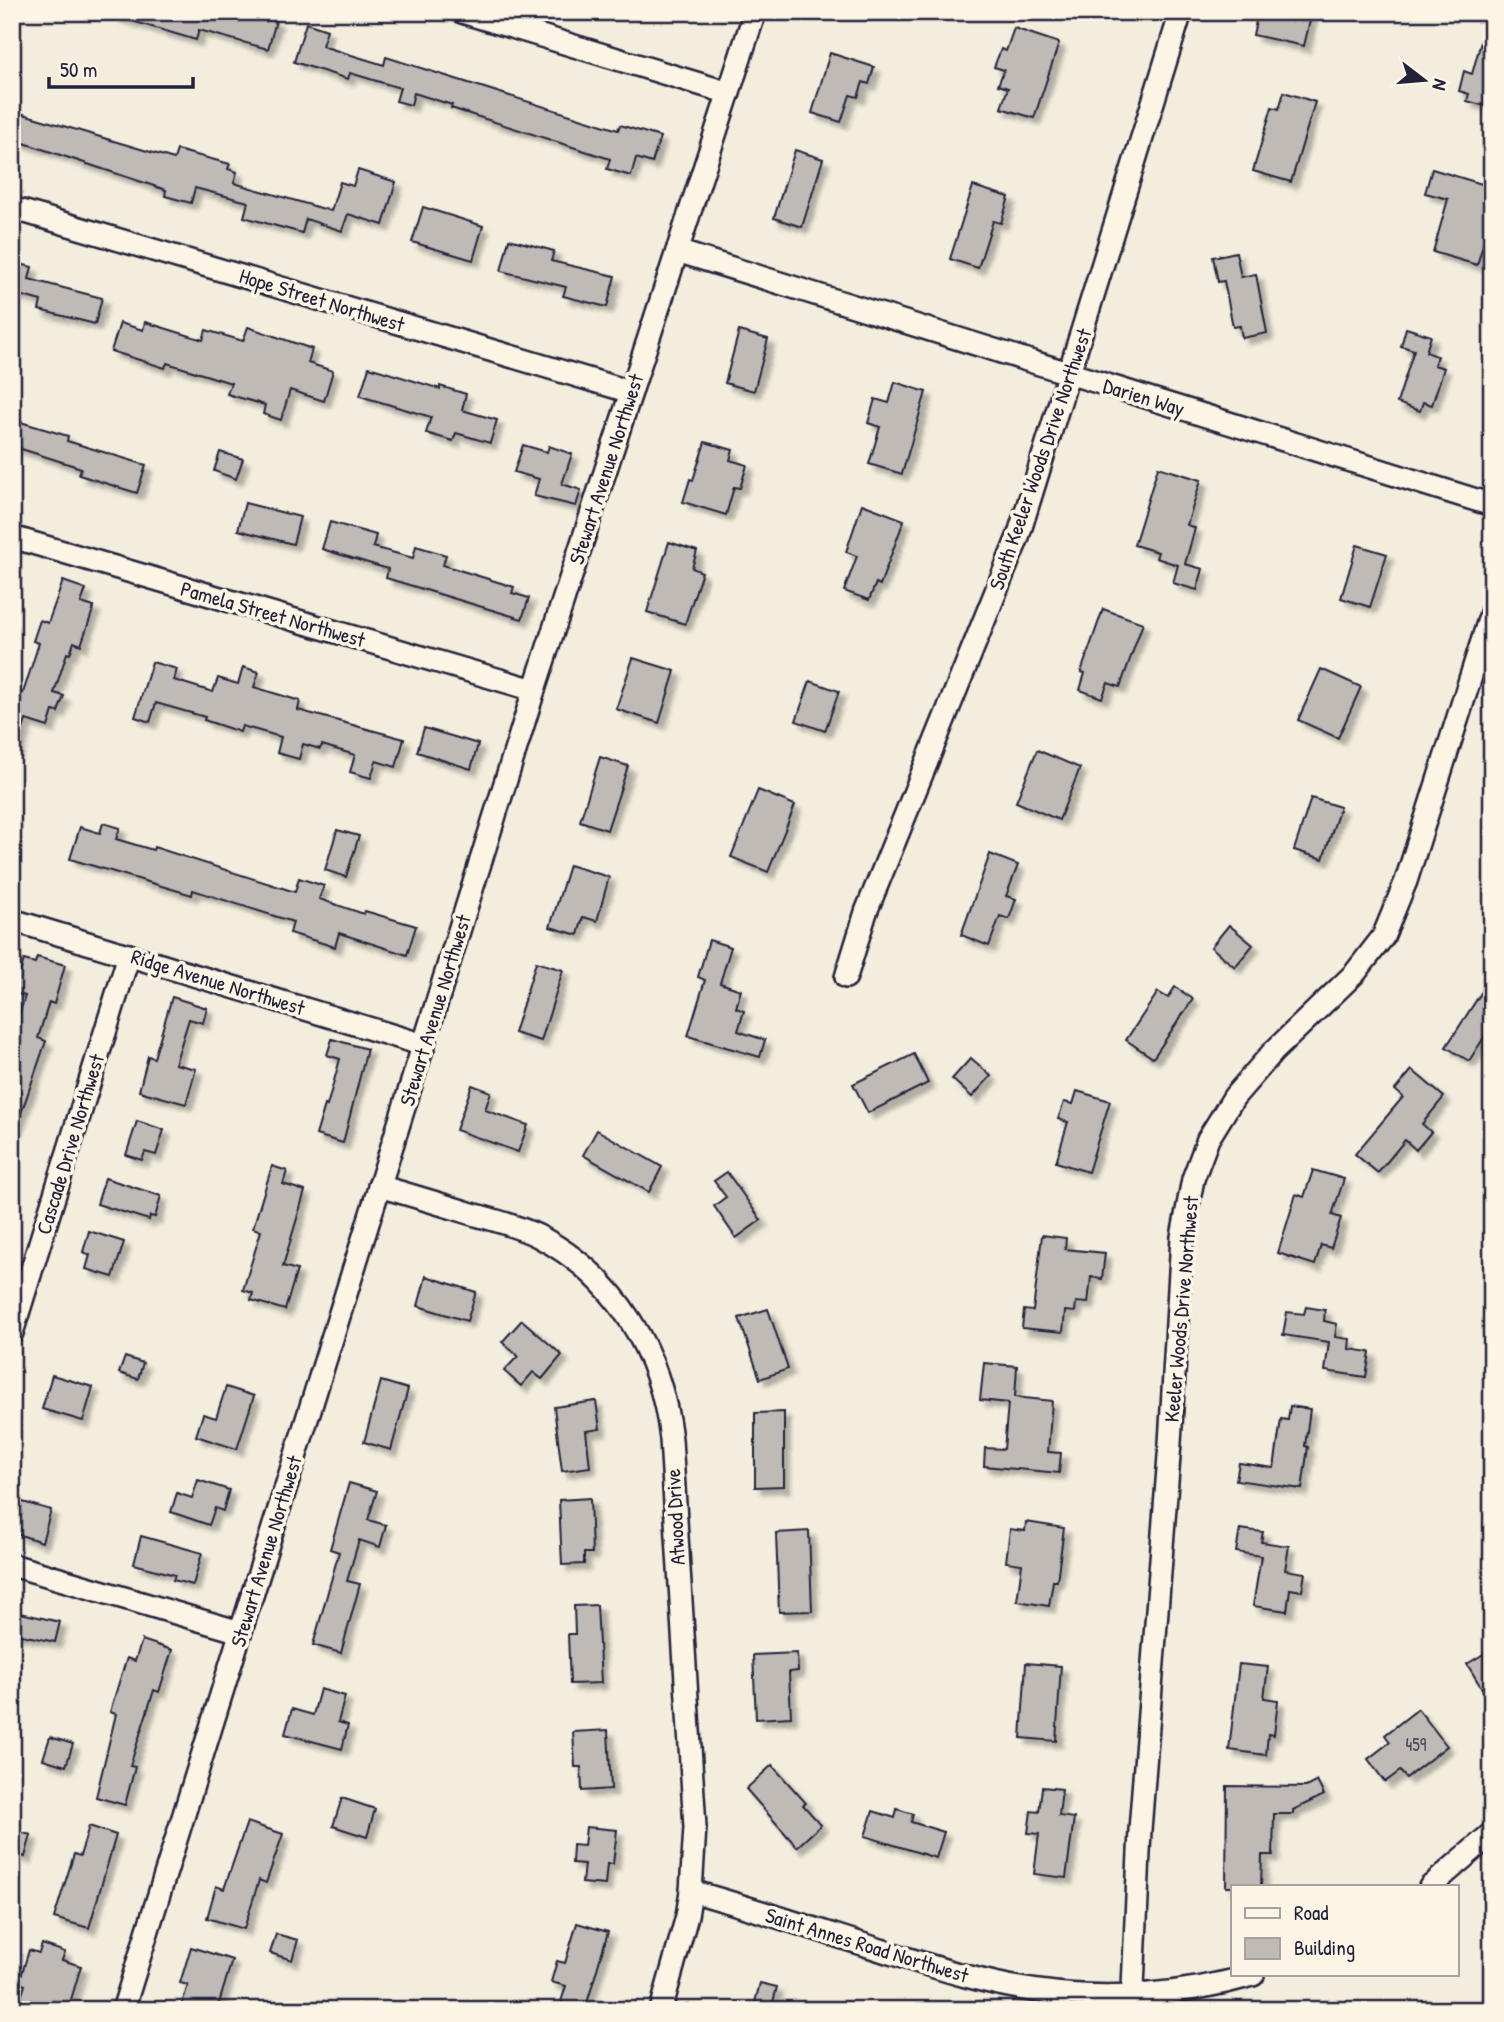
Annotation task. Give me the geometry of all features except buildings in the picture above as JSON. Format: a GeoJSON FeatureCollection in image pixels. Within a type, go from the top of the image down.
{"type":"FeatureCollection","features":[{"type":"Feature","properties":{"kind":"street"},"geometry":{"type":"LineString","coordinates":[[462,12],[729,93]]}},
{"type":"Feature","properties":{"kind":"street","name":"Stewart Avenue Northwest"},"geometry":{"type":"LineString","coordinates":[[123,2010],[534,690],[755,12]]}},
{"type":"Feature","properties":{"kind":"street","name":"South Keeler Woods Drive Northwest"},"geometry":{"type":"LineString","coordinates":[[846,977],[866,912],[1018,537],[1181,12]]}},
{"type":"Feature","properties":{"kind":"street","name":"Hope Street Northwest"},"geometry":{"type":"LineString","coordinates":[[12,208],[631,392]]}},
{"type":"Feature","properties":{"kind":"street","name":"Darien Way"},"geometry":{"type":"LineString","coordinates":[[677,251],[1492,505]]}},
{"type":"Feature","properties":{"kind":"street","name":"Pamela Street Northwest"},"geometry":{"type":"LineString","coordinates":[[12,537],[534,690]]}},
{"type":"Feature","properties":{"kind":"street","name":"Keeler Woods Drive Northwest"},"geometry":{"type":"LineString","coordinates":[[1132,2003],[1140,1830],[1170,1443],[1182,1237],[1193,1179],[1208,1139],[1234,1097],[1273,1052],[1355,973],[1383,937],[1406,881],[1492,610]]}},
{"type":"Feature","properties":{"kind":"street","name":"Ridge Avenue Northwest"},"geometry":{"type":"LineString","coordinates":[[12,920],[424,1045]]}},
{"type":"Feature","properties":{"kind":"street","name":"Cascade Drive Northwest"},"geometry":{"type":"LineString","coordinates":[[12,1333],[129,955]]}},
{"type":"Feature","properties":{"kind":"street","name":"Atwood Drive"},"geometry":{"type":"LineString","coordinates":[[379,1186],[513,1226],[558,1248],[604,1285],[635,1325],[646,1346],[668,1413],[671,1439],[695,1827],[687,1916],[661,2010]]}},
{"type":"Feature","properties":{"kind":"street"},"geometry":{"type":"LineString","coordinates":[[12,1565],[240,1632]]}},
{"type":"Feature","properties":{"kind":"street"},"geometry":{"type":"LineString","coordinates":[[1432,1885],[1492,1833]]}},
{"type":"Feature","properties":{"kind":"street","name":"Saint Annes Road Northwest"},"geometry":{"type":"LineString","coordinates":[[691,1891],[943,1970],[990,1982],[1132,2003],[1249,1976]]}}]}
